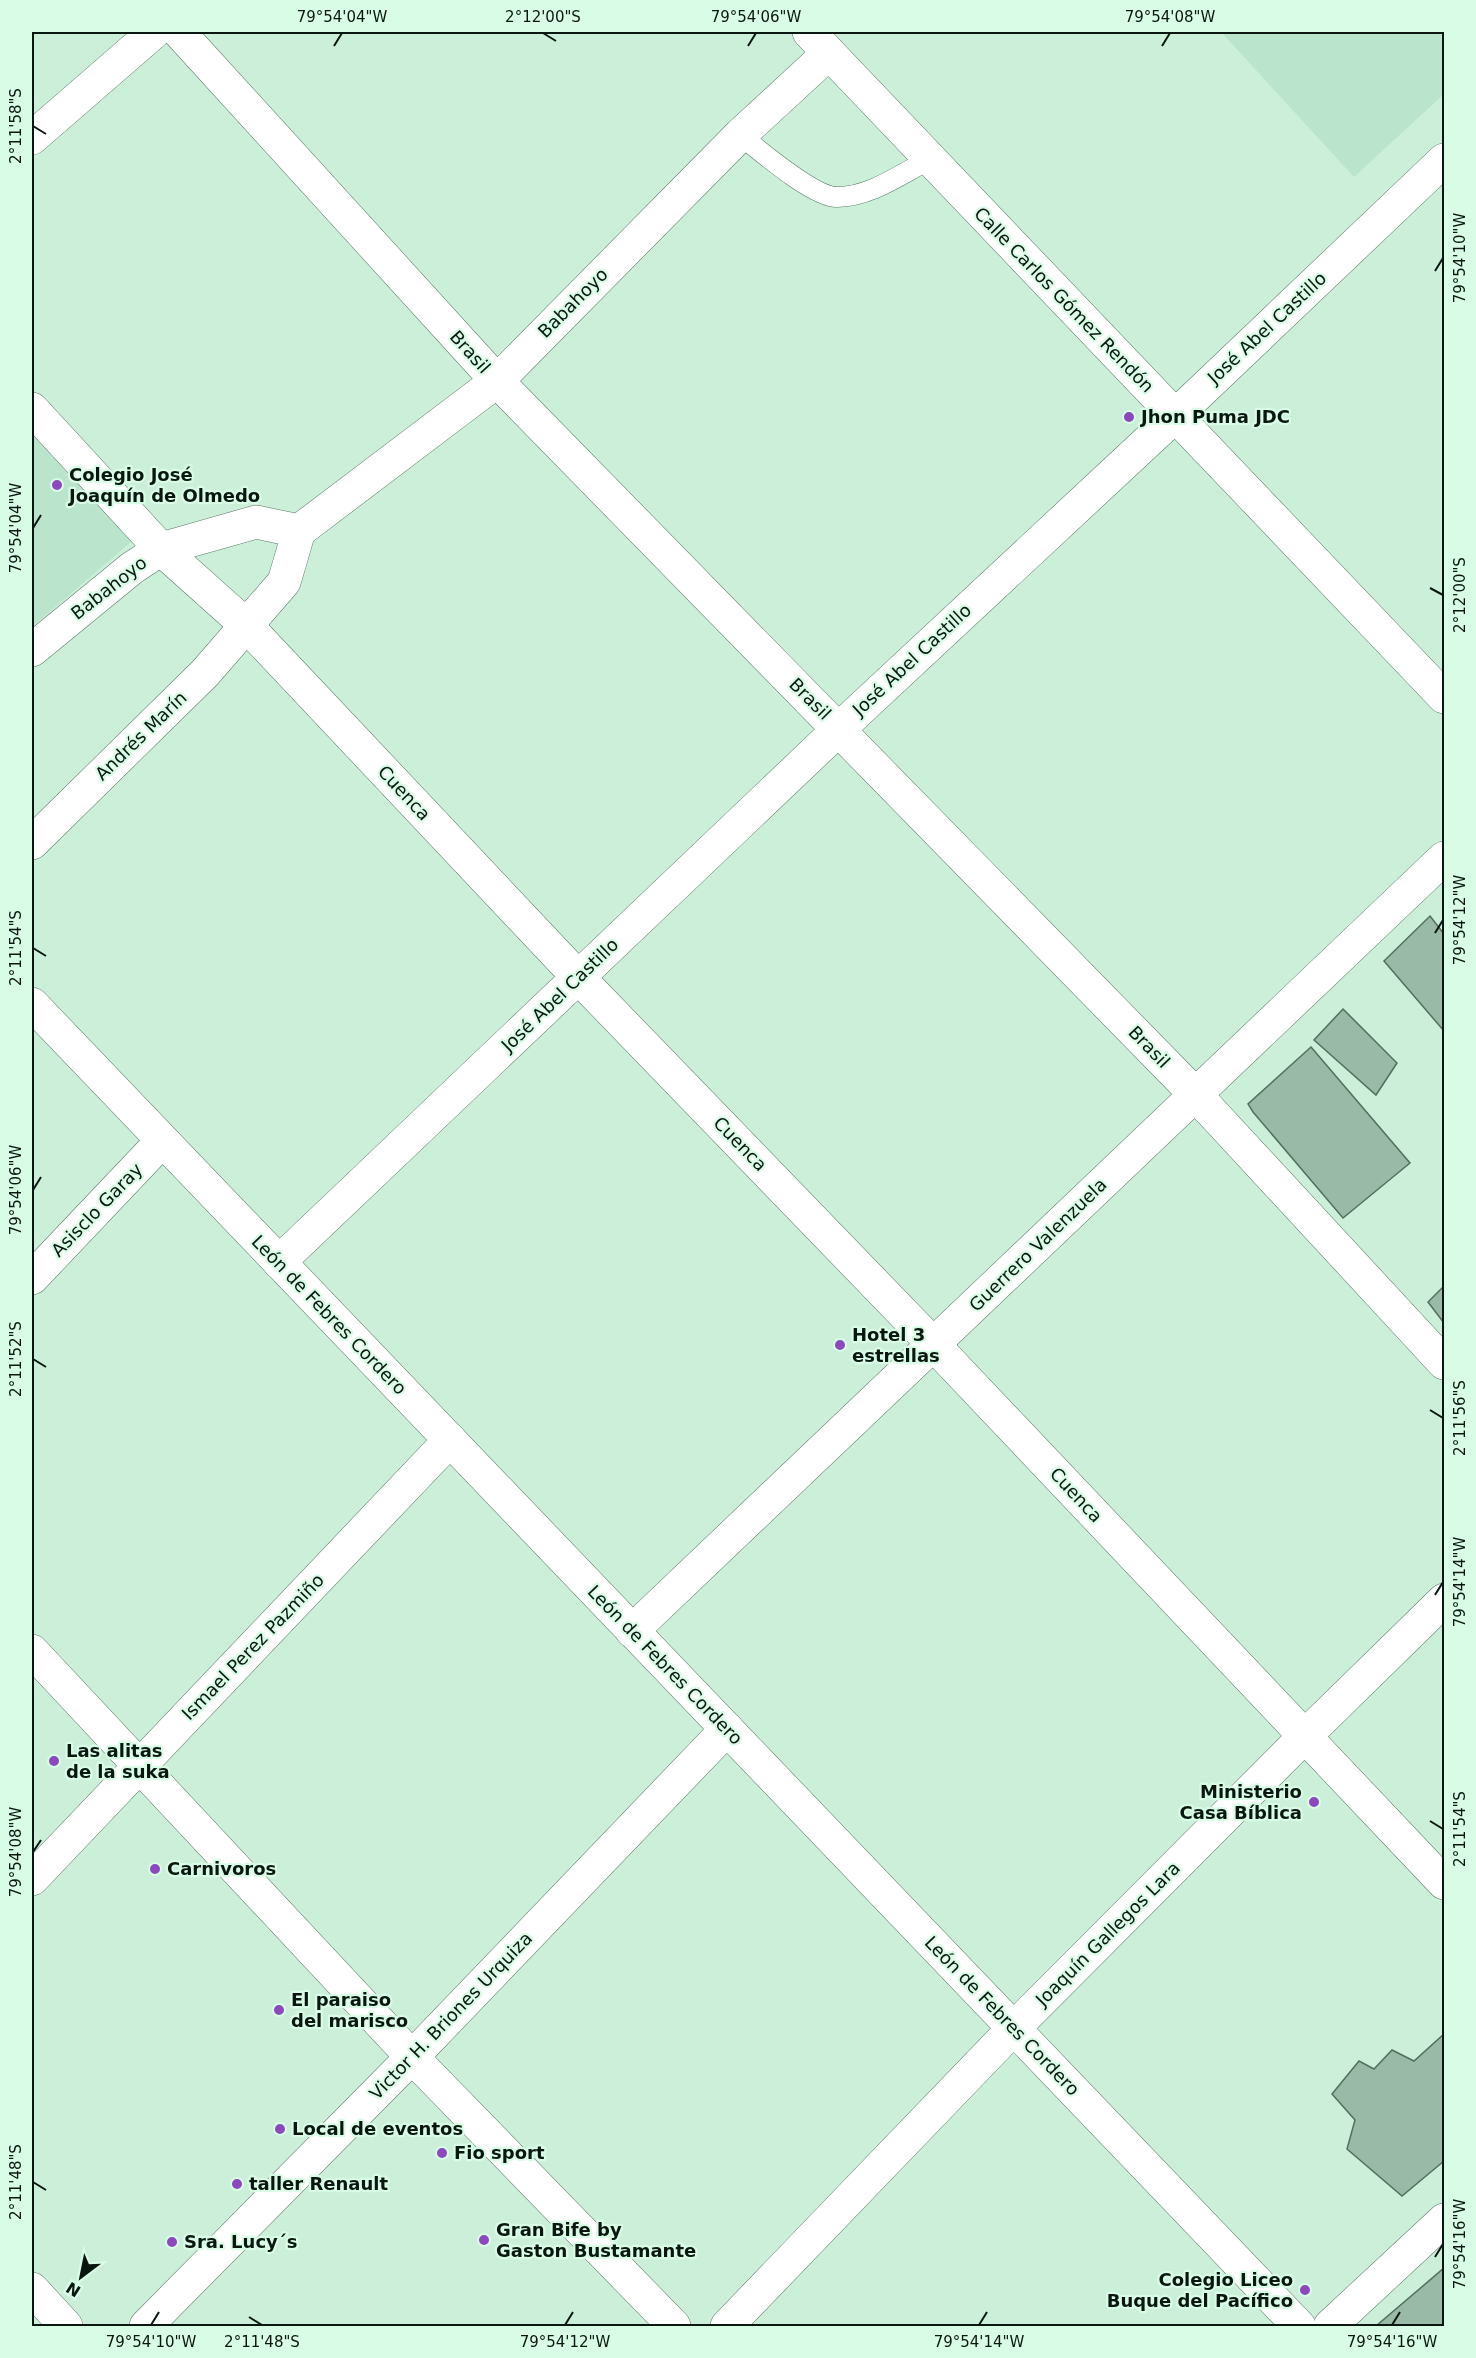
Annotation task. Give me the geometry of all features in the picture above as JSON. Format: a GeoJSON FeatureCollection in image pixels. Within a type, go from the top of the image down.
{"type":"FeatureCollection","features":[{"type":"Feature","properties":{"kind":"street"},"geometry":{"type":"LineString","coordinates":[[32,138],[154,32]]}},
{"type":"Feature","properties":{"kind":"street","name":"Brasil"},"geometry":{"type":"LineString","coordinates":[[179,32],[496,381],[1195,1094],[1444,1363]]}},
{"type":"Feature","properties":{"kind":"street","name":"Babahoyo"},"geometry":{"type":"LineString","coordinates":[[32,650],[132,568],[161,549],[256,522],[299,531],[496,381],[740,135],[819,42]]}},
{"type":"Feature","properties":{"kind":"street","name":"Calle Carlos Gómez Rendón"},"geometry":{"type":"LineString","coordinates":[[819,42],[1444,697]]}},
{"type":"Feature","properties":{"kind":"street","name":"José Abel Castillo"},"geometry":{"type":"LineString","coordinates":[[279,1262],[838,729],[1175,416],[1444,160]]}},
{"type":"Feature","properties":{"kind":"street","name":"Cuenca"},"geometry":{"type":"LineString","coordinates":[[32,409],[161,549],[246,625],[579,978],[934,1345],[1444,1883]]}},
{"type":"Feature","properties":{"kind":"street"},"geometry":{"type":"LineString","coordinates":[[246,625],[284,582],[299,531]]}},
{"type":"Feature","properties":{"kind":"street","name":"Andrés Marín"},"geometry":{"type":"LineString","coordinates":[[32,843],[205,673],[246,625]]}},
{"type":"Feature","properties":{"kind":"street","name":"Guerrero Valenzuela"},"geometry":{"type":"LineString","coordinates":[[632,1631],[1444,858]]}},
{"type":"Feature","properties":{"kind":"street","name":"León de Febres Cordero"},"geometry":{"type":"LineString","coordinates":[[32,1004],[1299,2326]]}},
{"type":"Feature","properties":{"kind":"street","name":"Asisclo Garay"},"geometry":{"type":"LineString","coordinates":[[32,1278],[162,1141]]}},
{"type":"Feature","properties":{"kind":"street","name":"Ismael Perez Pazmiño"},"geometry":{"type":"LineString","coordinates":[[32,1879],[450,1440]]}},
{"type":"Feature","properties":{"kind":"street","name":"Joaquín Gallegos Lara"},"geometry":{"type":"LineString","coordinates":[[727,2326],[1014,2028],[1444,1600]]}},
{"type":"Feature","properties":{"kind":"street"},"geometry":{"type":"LineString","coordinates":[[32,1651],[412,2057],[674,2326]]}},
{"type":"Feature","properties":{"kind":"street","name":"Victor H. Briones Urquiza"},"geometry":{"type":"LineString","coordinates":[[146,2326],[412,2057],[726,1729]]}},
{"type":"Feature","properties":{"kind":"street"},"geometry":{"type":"LineString","coordinates":[[1330,2326],[1444,2220]]}},
{"type":"Feature","properties":{"kind":"street"},"geometry":{"type":"LineString","coordinates":[[32,2289],[66,2326]]}},
{"type":"Feature","properties":{"kind":"lane"},"geometry":{"type":"LineString","coordinates":[[740,135],[781,168],[807,185],[835,197],[873,190],[930,159]]}},
{"type":"Feature","properties":{"kind":"shaded area"},"geometry":{"type":"Polygon","coordinates":[[[1221,32],[1444,32],[1444,94],[1354,177],[1221,32]]]}},
{"type":"Feature","properties":{"kind":"shaded area","name":"Colegio José Joaquín de Olmedo"},"geometry":{"type":"Polygon","coordinates":[[[32,430],[132,541],[32,627],[32,430]]]}},
{"type":"Feature","properties":{"kind":"building"},"geometry":{"type":"Polygon","coordinates":[[[1430,916],[1444,934],[1444,1031],[1384,961],[1430,916]]]}},
{"type":"Feature","properties":{"kind":"building"},"geometry":{"type":"Polygon","coordinates":[[[1343,1009],[1397,1063],[1376,1095],[1314,1040],[1343,1009]]]}},
{"type":"Feature","properties":{"kind":"building"},"geometry":{"type":"Polygon","coordinates":[[[1311,1047],[1410,1163],[1343,1218],[1248,1104],[1311,1047]]]}},
{"type":"Feature","properties":{"kind":"building"},"geometry":{"type":"Polygon","coordinates":[[[1444,1286],[1444,1323],[1428,1302],[1444,1286]]]}},
{"type":"Feature","properties":{"kind":"building"},"geometry":{"type":"Polygon","coordinates":[[[1444,2034],[1444,2161],[1402,2196],[1347,2149],[1355,2120],[1332,2094],[1359,2061],[1374,2069],[1392,2050],[1414,2061],[1444,2034]]]}},
{"type":"Feature","properties":{"kind":"building"},"geometry":{"type":"Polygon","coordinates":[[[1444,2268],[1444,2326],[1376,2326],[1444,2268]]]}},
{"type":"Feature","properties":{"kind":"place","name":"Jhon Puma JDC"},"geometry":{"type":"Point","coordinates":[1129,417]}},
{"type":"Feature","properties":{"kind":"place","name":"Colegio José Joaquín de Olmedo"},"geometry":{"type":"Point","coordinates":[57,485]}},
{"type":"Feature","properties":{"kind":"place","name":"Hotel 3 estrellas"},"geometry":{"type":"Point","coordinates":[840,1345]}},
{"type":"Feature","properties":{"kind":"place","name":"Las alitas de la suka"},"geometry":{"type":"Point","coordinates":[54,1761]}},
{"type":"Feature","properties":{"kind":"place","name":"Ministerio Casa Bíblica"},"geometry":{"type":"Point","coordinates":[1314,1802]}},
{"type":"Feature","properties":{"kind":"place","name":"Carnivoros"},"geometry":{"type":"Point","coordinates":[155,1869]}},
{"type":"Feature","properties":{"kind":"place","name":"El paraiso del marisco"},"geometry":{"type":"Point","coordinates":[279,2010]}},
{"type":"Feature","properties":{"kind":"place","name":"Local de eventos"},"geometry":{"type":"Point","coordinates":[280,2129]}},
{"type":"Feature","properties":{"kind":"place","name":"Fio sport"},"geometry":{"type":"Point","coordinates":[442,2153]}},
{"type":"Feature","properties":{"kind":"place","name":"taller Renault"},"geometry":{"type":"Point","coordinates":[237,2184]}},
{"type":"Feature","properties":{"kind":"place","name":"Gran Bife by Gaston Bustamante"},"geometry":{"type":"Point","coordinates":[484,2240]}},
{"type":"Feature","properties":{"kind":"place","name":"Sra. Lucy´s"},"geometry":{"type":"Point","coordinates":[172,2242]}},
{"type":"Feature","properties":{"kind":"place","name":"Colegio Liceo Buque del Pacífico"},"geometry":{"type":"Point","coordinates":[1305,2290]}}]}
